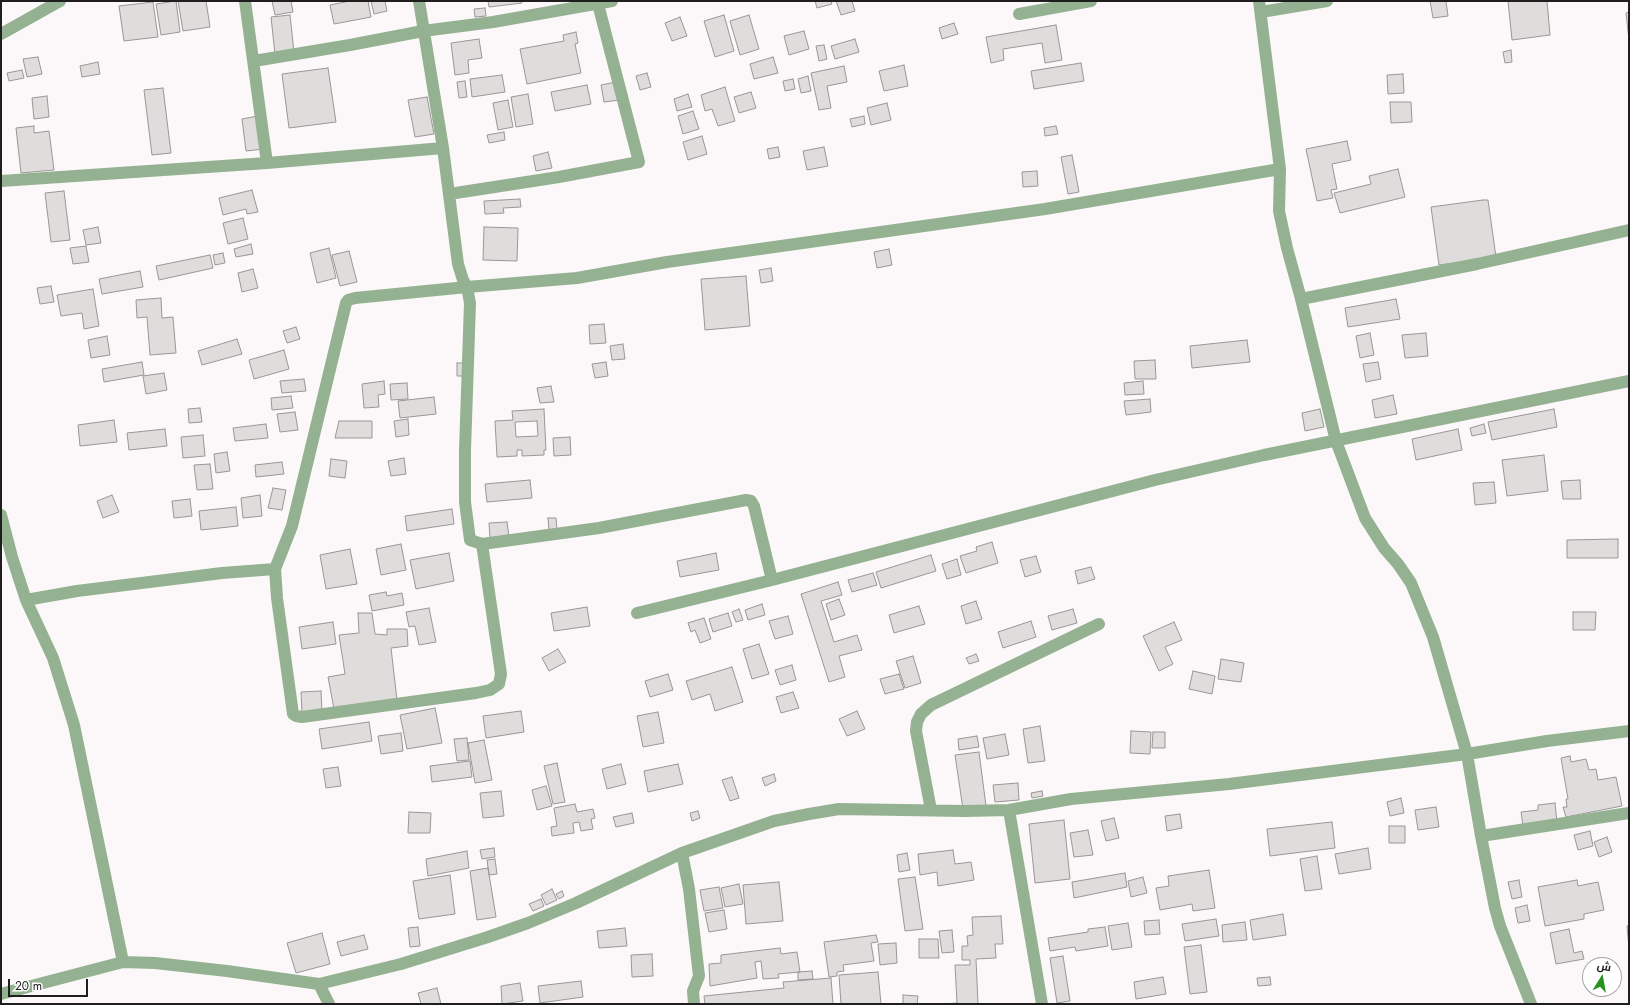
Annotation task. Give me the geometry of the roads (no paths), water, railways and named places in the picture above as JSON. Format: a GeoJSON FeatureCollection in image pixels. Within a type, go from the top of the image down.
{"type":"FeatureCollection","features":[{"type":"Feature","properties":{"kind":"street"},"geometry":{"type":"LineString","coordinates":[[1,34],[60,1]]}},
{"type":"Feature","properties":{"kind":"street"},"geometry":{"type":"LineString","coordinates":[[245,1],[267,163]]}},
{"type":"Feature","properties":{"kind":"street"},"geometry":{"type":"LineString","coordinates":[[419,1],[443,148],[458,264],[467,287],[470,303],[465,450],[465,502],[469,537],[472,541],[482,544],[599,528],[746,500],[751,501],[754,506],[772,580]]}},
{"type":"Feature","properties":{"kind":"street"},"geometry":{"type":"LineString","coordinates":[[254,61],[424,31],[493,22],[612,1]]}},
{"type":"Feature","properties":{"kind":"street"},"geometry":{"type":"LineString","coordinates":[[1019,14],[1091,1]]}},
{"type":"Feature","properties":{"kind":"street"},"geometry":{"type":"LineString","coordinates":[[1327,1],[1260,6],[1280,169],[1280,211],[1287,248],[1302,299],[1336,440],[1365,518],[1384,548],[1398,564],[1411,583],[1433,637],[1467,754],[1480,836],[1495,908],[1500,926],[1531,1004]]}},
{"type":"Feature","properties":{"kind":"street"},"geometry":{"type":"LineString","coordinates":[[448,194],[559,177],[636,164],[639,162],[598,4]]}},
{"type":"Feature","properties":{"kind":"street"},"geometry":{"type":"LineString","coordinates":[[1,181],[267,163],[443,148]]}},
{"type":"Feature","properties":{"kind":"street"},"geometry":{"type":"LineString","coordinates":[[482,544],[501,674],[499,684],[490,690],[476,693],[302,717],[296,716],[292,711],[275,569],[292,526],[346,303],[348,300],[355,298],[467,287],[577,278],[667,262],[1045,209],[1280,169]]}},
{"type":"Feature","properties":{"kind":"street"},"geometry":{"type":"LineString","coordinates":[[1302,299],[1477,264],[1629,230]]}},
{"type":"Feature","properties":{"kind":"street"},"geometry":{"type":"LineString","coordinates":[[637,613],[772,580],[1155,480],[1264,455],[1629,381]]}},
{"type":"Feature","properties":{"kind":"street"},"geometry":{"type":"LineString","coordinates":[[1,515],[12,557],[26,600],[53,658],[74,725],[123,962]]}},
{"type":"Feature","properties":{"kind":"street"},"geometry":{"type":"LineString","coordinates":[[26,600],[76,591],[222,573],[275,569]]}},
{"type":"Feature","properties":{"kind":"street"},"geometry":{"type":"LineString","coordinates":[[931,810],[916,731],[917,722],[921,714],[931,705],[1099,624]]}},
{"type":"Feature","properties":{"kind":"street"},"geometry":{"type":"LineString","coordinates":[[1,994],[123,962],[219,970],[319,984],[430,955],[528,923],[576,903],[682,852],[774,821],[831,810],[931,810],[965,812],[1009,810],[1071,799],[1229,784],[1467,754],[1547,741],[1629,731]]}},
{"type":"Feature","properties":{"kind":"street"},"geometry":{"type":"LineString","coordinates":[[1009,810],[1042,1004]]}},
{"type":"Feature","properties":{"kind":"street"},"geometry":{"type":"LineString","coordinates":[[1480,836],[1629,813]]}},
{"type":"Feature","properties":{"kind":"street"},"geometry":{"type":"LineString","coordinates":[[682,852],[690,889],[698,976],[693,992],[694,1004]]}},
{"type":"Feature","properties":{"kind":"street"},"geometry":{"type":"LineString","coordinates":[[319,984],[329,1004]]}}]}
